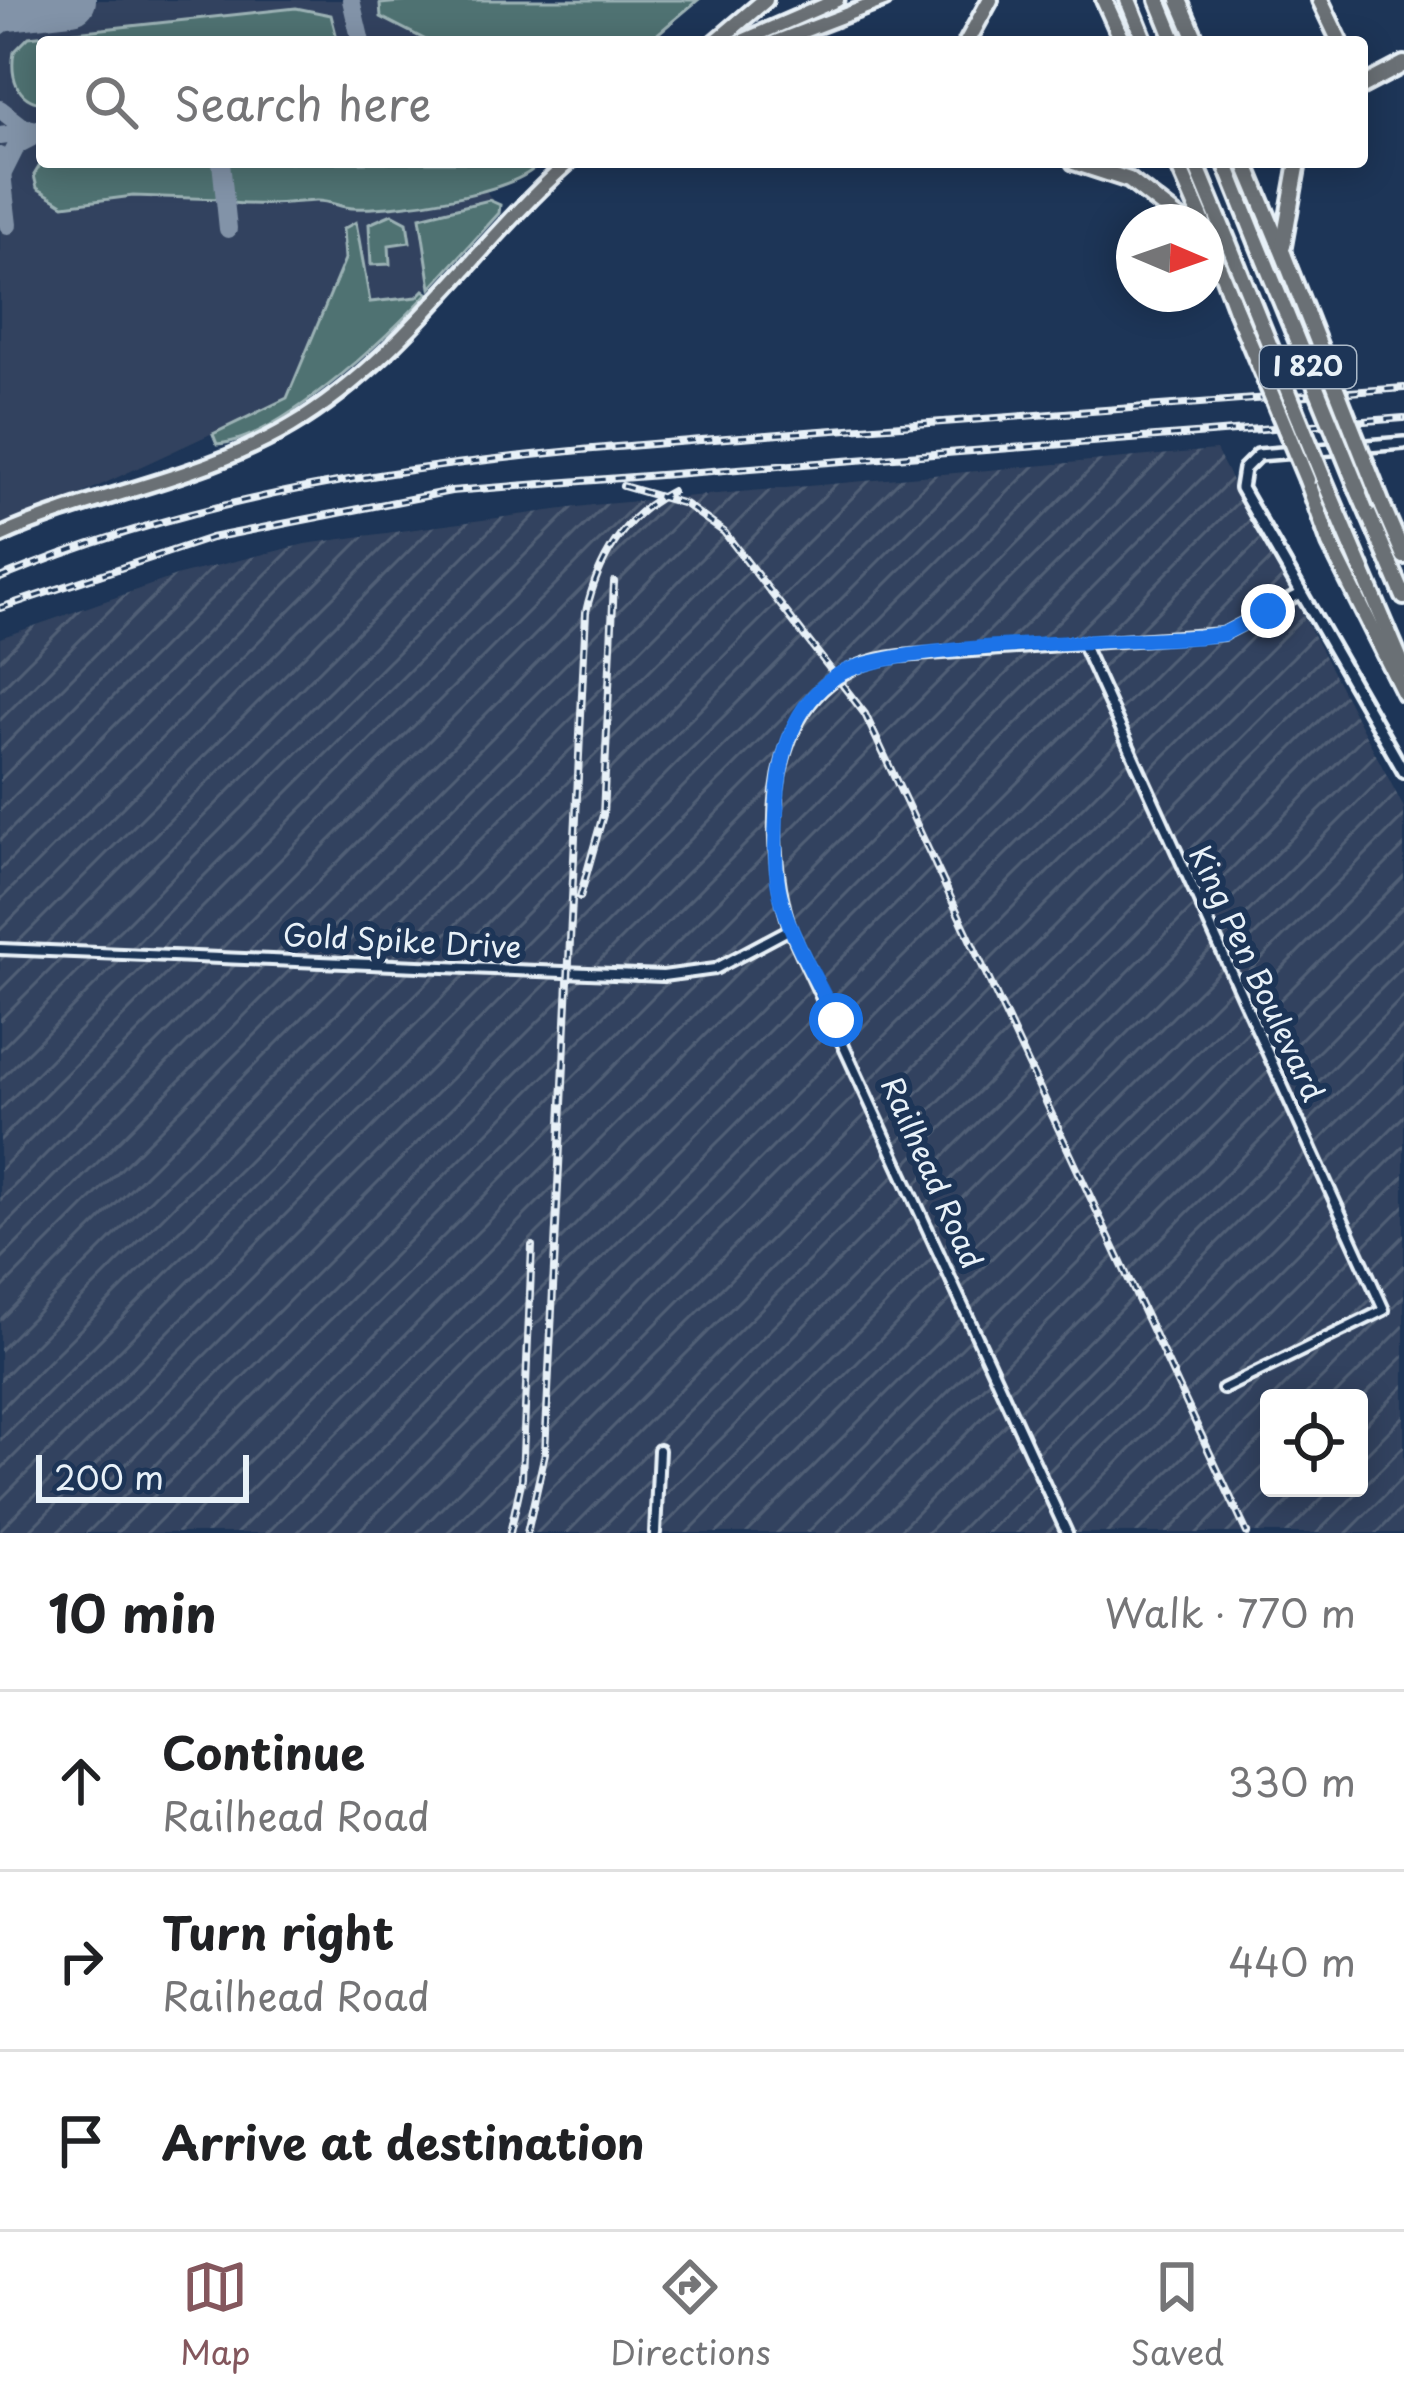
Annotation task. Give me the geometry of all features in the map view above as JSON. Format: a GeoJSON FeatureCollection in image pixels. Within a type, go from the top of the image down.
{"type":"FeatureCollection","features":[{"type":"Feature","properties":{"kind":"highway"},"geometry":{"type":"LineString","coordinates":[[723,36],[765,0]]}},
{"type":"Feature","properties":{"kind":"highway"},"geometry":{"type":"LineString","coordinates":[[970,36],[990,0]]}},
{"type":"Feature","properties":{"kind":"highway"},"geometry":{"type":"LineString","coordinates":[[1104,0],[1118,36]]}},
{"type":"Feature","properties":{"kind":"highway"},"geometry":{"type":"LineString","coordinates":[[1128,0],[1143,36]]}},
{"type":"Feature","properties":{"kind":"highway"},"geometry":{"type":"LineString","coordinates":[[1179,0],[1194,36]]}},
{"type":"Feature","properties":{"kind":"highway"},"geometry":{"type":"LineString","coordinates":[[1320,0],[1337,36]]}},
{"type":"Feature","properties":{"kind":"highway"},"geometry":{"type":"LineString","coordinates":[[1158,1],[1173,36]]}},
{"type":"Feature","properties":{"kind":"highway"},"geometry":{"type":"LineString","coordinates":[[1368,83],[1404,64]]}},
{"type":"Feature","properties":{"kind":"highway"},"geometry":{"type":"LineString","coordinates":[[1092,168],[1129,180],[1160,204]]}},
{"type":"Feature","properties":{"kind":"highway"},"geometry":{"type":"LineString","coordinates":[[1180,168],[1195,204]]}},
{"type":"Feature","properties":{"kind":"highway","name":"I 820"},"geometry":{"type":"LineString","coordinates":[[1197,168],[1404,669]]}},
{"type":"Feature","properties":{"kind":"highway","name":"I 820"},"geometry":{"type":"LineString","coordinates":[[1227,168],[1404,597]]}},
{"type":"Feature","properties":{"kind":"highway"},"geometry":{"type":"LineString","coordinates":[[1248,168],[1404,556]]}},
{"type":"Feature","properties":{"kind":"highway"},"geometry":{"type":"LineString","coordinates":[[1284,254],[1297,168]]}},
{"type":"Feature","properties":{"kind":"highway"},"geometry":{"type":"LineString","coordinates":[[1224,278],[1330,544],[1404,693]]}},
{"type":"Feature","properties":{"kind":"highway"},"geometry":{"type":"LineString","coordinates":[[1224,288],[1236,310]]}},
{"type":"Feature","properties":{"kind":"main road"},"geometry":{"type":"LineString","coordinates":[[754,36],[837,0]]}},
{"type":"Feature","properties":{"kind":"main road"},"geometry":{"type":"LineString","coordinates":[[791,36],[884,0]]}},
{"type":"Feature","properties":{"kind":"main road"},"geometry":{"type":"LineString","coordinates":[[0,536],[56,512],[204,467],[296,424],[383,356],[563,168]]}},
{"type":"Feature","properties":{"kind":"street"},"geometry":{"type":"LineString","coordinates":[[1404,443],[1269,452],[1252,458],[1244,469],[1244,499],[1404,772]]}},
{"type":"Feature","properties":{"kind":"street","name":"Railhead Road"},"geometry":{"type":"LineString","coordinates":[[1067,1533],[790,928],[776,865],[780,763],[802,710],[815,695],[837,676],[888,657],[1223,634],[1300,594]]}},
{"type":"Feature","properties":{"kind":"street","name":"King Pen Boulevard"},"geometry":{"type":"LineString","coordinates":[[1083,645],[1384,1310],[1223,1389]]}},
{"type":"Feature","properties":{"kind":"street","name":"Gold Spike Drive"},"geometry":{"type":"LineString","coordinates":[[0,949],[663,976],[715,969],[790,928]]}},
{"type":"Feature","properties":{"kind":"street"},"geometry":{"type":"LineString","coordinates":[[656,1533],[659,1450]]}},
{"type":"Feature","properties":{"kind":"shaded area"},"geometry":{"type":"Polygon","coordinates":[[[0,0],[698,0],[655,36],[36,36],[36,168],[502,168],[483,186],[498,209],[399,321],[339,374],[0,532],[0,0]]]}},
{"type":"Feature","properties":{"kind":"shaded area"},"geometry":{"type":"Polygon","coordinates":[[[1216,450],[1404,808],[1404,1533],[0,1533],[0,638],[179,575],[305,544],[593,505],[1216,450]]]}},
{"type":"Feature","properties":{"kind":"green space"},"geometry":{"type":"Polygon","coordinates":[[[698,0],[655,36],[418,36],[381,17],[380,4],[698,0]]]}},
{"type":"Feature","properties":{"kind":"green space"},"geometry":{"type":"Polygon","coordinates":[[[296,8],[331,15],[336,36],[38,36],[296,8]]]}},
{"type":"Feature","properties":{"kind":"green space"},"geometry":{"type":"Polygon","coordinates":[[[36,36],[36,102],[21,92],[13,69],[14,52],[36,36]]]}},
{"type":"Feature","properties":{"kind":"green space"},"geometry":{"type":"Polygon","coordinates":[[[38,168],[217,168],[220,199],[133,196],[64,205],[37,188],[34,175],[38,168]]]}},
{"type":"Feature","properties":{"kind":"green space"},"geometry":{"type":"Polygon","coordinates":[[[228,168],[533,168],[507,183],[423,203],[370,208],[320,201],[231,203],[228,168]]]}},
{"type":"Feature","properties":{"kind":"green space"},"geometry":{"type":"Polygon","coordinates":[[[489,200],[500,205],[499,213],[431,288],[420,217],[489,200]]]}},
{"type":"Feature","properties":{"kind":"green space"},"geometry":{"type":"Polygon","coordinates":[[[392,214],[407,222],[410,242],[389,245],[390,264],[371,265],[369,224],[392,214]]]}},
{"type":"Feature","properties":{"kind":"green space"},"geometry":{"type":"Polygon","coordinates":[[[356,222],[370,302],[428,293],[387,335],[300,407],[242,438],[217,444],[213,434],[287,398],[345,259],[343,229],[356,222]]]}},
{"type":"Feature","properties":{"kind":"taxiway"},"geometry":{"type":"LineString","coordinates":[[351,0],[360,36]]}},
{"type":"Feature","properties":{"kind":"taxiway"},"geometry":{"type":"LineString","coordinates":[[0,26],[21,8],[40,3]]}},
{"type":"Feature","properties":{"kind":"taxiway"},"geometry":{"type":"LineString","coordinates":[[0,109],[23,127],[36,130]]}},
{"type":"Feature","properties":{"kind":"taxiway"},"geometry":{"type":"LineString","coordinates":[[0,136],[31,132]]}},
{"type":"Feature","properties":{"kind":"taxiway"},"geometry":{"type":"LineString","coordinates":[[3,173],[17,145],[36,135]]}},
{"type":"Feature","properties":{"kind":"taxiway"},"geometry":{"type":"LineString","coordinates":[[0,156],[8,225]]}},
{"type":"Feature","properties":{"kind":"taxiway"},"geometry":{"type":"LineString","coordinates":[[222,168],[228,229]]}},
{"type":"Feature","properties":{"kind":"runway"},"geometry":{"type":"LineString","coordinates":[[0,8],[72,0]]}},
{"type":"Feature","properties":{"kind":"railway"},"geometry":{"type":"LineString","coordinates":[[0,578],[94,542],[190,514],[384,474],[581,450],[1404,388]]}},
{"type":"Feature","properties":{"kind":"railway"},"geometry":{"type":"LineString","coordinates":[[0,608],[211,538],[451,491],[1404,418]]}},
{"type":"Feature","properties":{"kind":"railway"},"geometry":{"type":"LineString","coordinates":[[623,486],[685,504],[724,532],[865,714],[1247,1533]]}},
{"type":"Feature","properties":{"kind":"railway"},"geometry":{"type":"LineString","coordinates":[[527,1533],[545,1453],[586,612],[597,575],[615,542],[640,513],[672,491]]}},
{"type":"Feature","properties":{"kind":"railway"},"geometry":{"type":"LineString","coordinates":[[580,897],[603,815],[614,582]]}},
{"type":"Feature","properties":{"kind":"railway"},"geometry":{"type":"LineString","coordinates":[[510,1533],[522,1478],[532,1246]]}},
{"type":"Feature","properties":{"kind":"route"},"geometry":{"type":"LineString","coordinates":[[836,1020],[790,928],[776,865],[780,763],[790,731],[815,695],[837,676],[888,657],[1199,637],[1223,634],[1268,611]]}}]}
